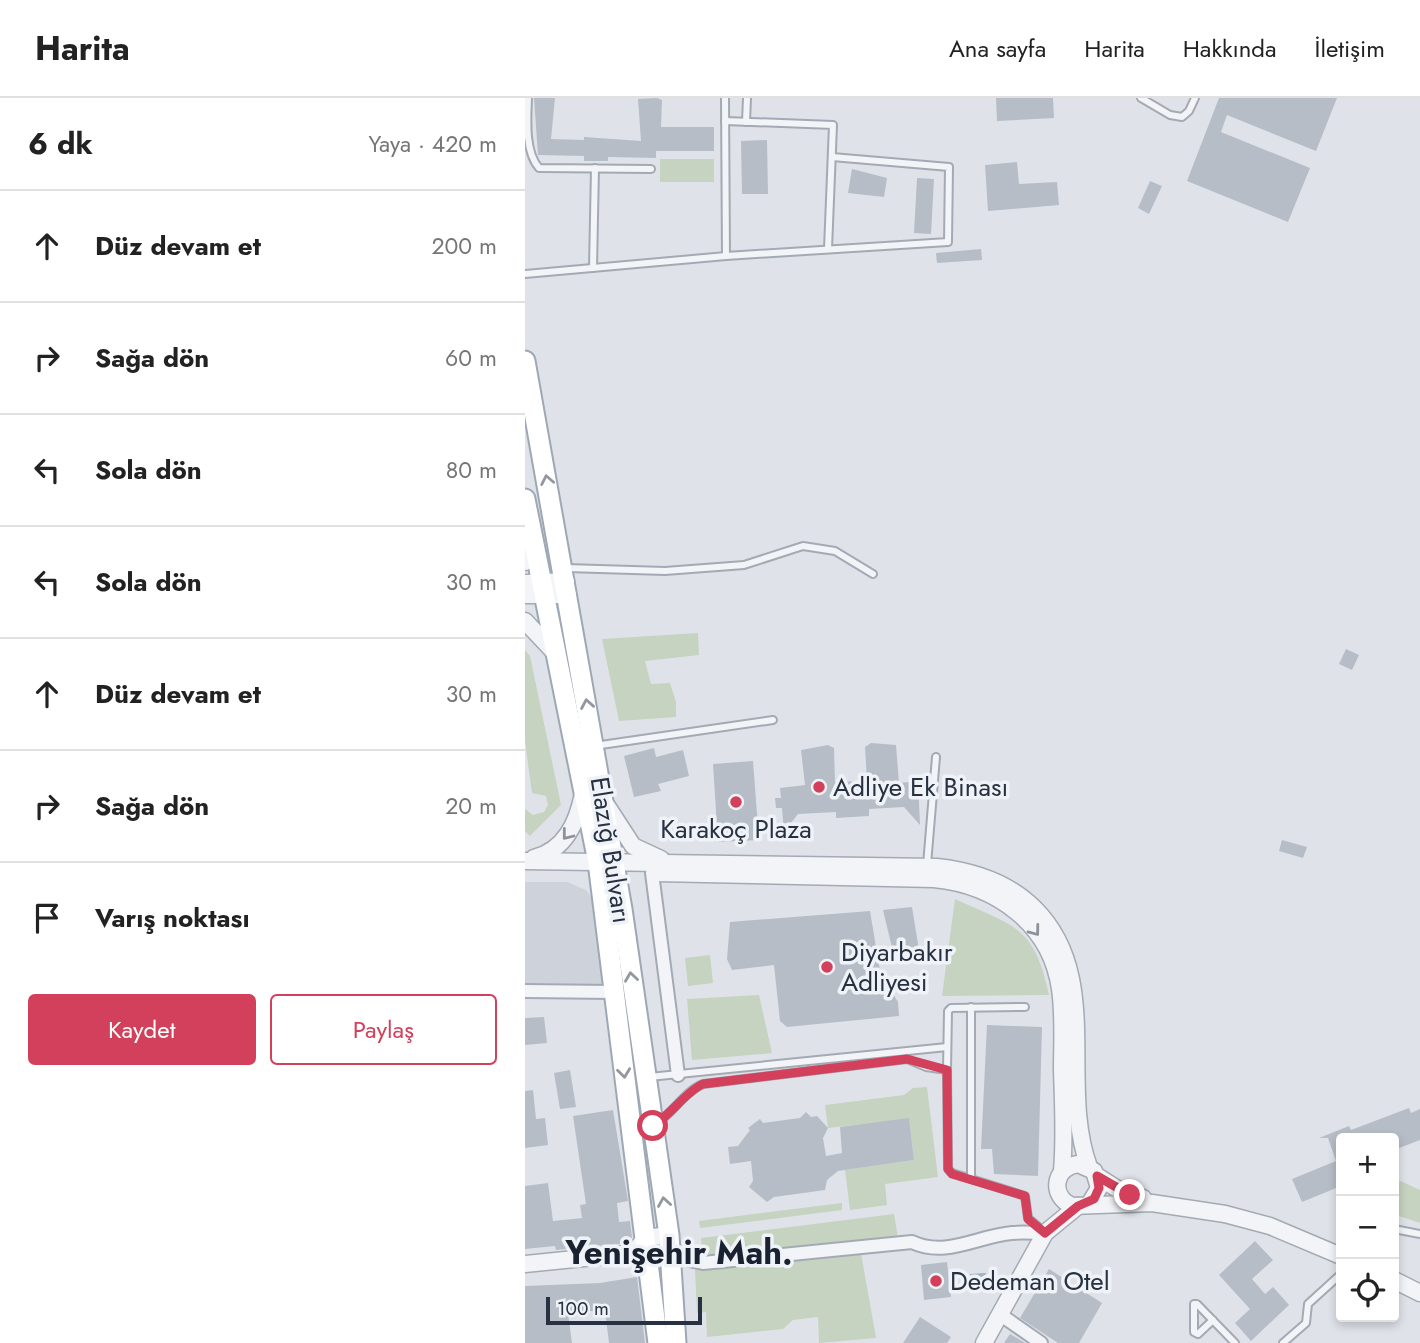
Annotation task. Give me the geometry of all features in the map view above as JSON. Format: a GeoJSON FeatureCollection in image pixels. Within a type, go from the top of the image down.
{"type":"FeatureCollection","features":[{"type":"Feature","properties":{"kind":"main road","name":"Elazığ Bulvarı"},"geometry":{"type":"LineString","coordinates":[[525,361],[604,800],[614,992],[642,1250],[658,1343]]}},
{"type":"Feature","properties":{"kind":"main road","name":"Elazığ Bulvarı"},"geometry":{"type":"LineString","coordinates":[[525,499],[530,526],[534,589],[556,654],[584,788],[607,868],[653,1126],[669,1236],[676,1343]]}},
{"type":"Feature","properties":{"kind":"street"},"geometry":{"type":"LineString","coordinates":[[525,562],[530,526]]}},
{"type":"Feature","properties":{"kind":"street"},"geometry":{"type":"LineString","coordinates":[[534,589],[566,581]]}},
{"type":"Feature","properties":{"kind":"street"},"geometry":{"type":"LineString","coordinates":[[525,621],[556,654]]}},
{"type":"Feature","properties":{"kind":"street"},"geometry":{"type":"LineString","coordinates":[[525,860],[552,850],[567,838],[579,814],[584,788]]}},
{"type":"Feature","properties":{"kind":"street"},"geometry":{"type":"LineString","coordinates":[[604,800],[633,846],[645,854],[674,863]]}},
{"type":"Feature","properties":{"kind":"street"},"geometry":{"type":"LineString","coordinates":[[525,860],[652,873],[935,879],[975,886],[1010,905],[1031,924],[1046,947],[1060,987],[1062,1171],[1057,1182],[1059,1194],[1047,1231],[984,1343]]}},
{"type":"Feature","properties":{"kind":"street"},"geometry":{"type":"LineString","coordinates":[[525,872],[674,863],[927,867],[965,871],[1006,887],[1041,915],[1059,941],[1074,986],[1077,1123],[1093,1172],[1097,1194],[1047,1231],[1011,1233],[946,1249],[925,1248],[912,1242],[703,1263],[642,1250],[525,1264]]}},
{"type":"Feature","properties":{"kind":"street"},"geometry":{"type":"LineString","coordinates":[[652,873],[678,1075]]}},
{"type":"Feature","properties":{"kind":"street"},"geometry":{"type":"LineString","coordinates":[[525,991],[614,992]]}},
{"type":"Feature","properties":{"kind":"street"},"geometry":{"type":"LineString","coordinates":[[1062,1171],[1072,1165],[1093,1172],[1119,1190],[1152,1203]]}},
{"type":"Feature","properties":{"kind":"street"},"geometry":{"type":"LineString","coordinates":[[1059,1194],[1067,1203],[1152,1203],[1248,1219],[1336,1253]]}},
{"type":"Feature","properties":{"kind":"street"},"geometry":{"type":"LineString","coordinates":[[642,1250],[669,1236]]}},
{"type":"Feature","properties":{"kind":"street"},"geometry":{"type":"LineString","coordinates":[[1399,1282],[1420,1293]]}},
{"type":"Feature","properties":{"kind":"street"},"geometry":{"type":"LineString","coordinates":[[1001,1315],[1041,1343]]}},
{"type":"Feature","properties":{"kind":"lane"},"geometry":{"type":"LineString","coordinates":[[529,98],[527,150],[531,162],[539,168],[651,169]]}},
{"type":"Feature","properties":{"kind":"lane"},"geometry":{"type":"LineString","coordinates":[[725,98],[726,256]]}},
{"type":"Feature","properties":{"kind":"lane"},"geometry":{"type":"LineString","coordinates":[[747,98],[747,122]]}},
{"type":"Feature","properties":{"kind":"lane"},"geometry":{"type":"LineString","coordinates":[[1141,98],[1170,115],[1182,117],[1189,111],[1195,98]]}},
{"type":"Feature","properties":{"kind":"lane"},"geometry":{"type":"LineString","coordinates":[[725,121],[833,125],[828,249]]}},
{"type":"Feature","properties":{"kind":"lane"},"geometry":{"type":"LineString","coordinates":[[525,274],[726,256],[948,242],[949,167],[832,157]]}},
{"type":"Feature","properties":{"kind":"lane"},"geometry":{"type":"LineString","coordinates":[[593,268],[595,168]]}},
{"type":"Feature","properties":{"kind":"lane"},"geometry":{"type":"LineString","coordinates":[[566,581],[744,565],[803,546],[835,551],[873,574]]}},
{"type":"Feature","properties":{"kind":"lane"},"geometry":{"type":"LineString","coordinates":[[594,746],[773,720]]}},
{"type":"Feature","properties":{"kind":"lane"},"geometry":{"type":"LineString","coordinates":[[927,867],[936,757]]}},
{"type":"Feature","properties":{"kind":"lane"},"geometry":{"type":"LineString","coordinates":[[1025,1007],[954,1007],[948,1011],[946,1164],[952,1174],[971,1177],[1025,1196],[1028,1219],[1047,1231]]}},
{"type":"Feature","properties":{"kind":"lane"},"geometry":{"type":"LineString","coordinates":[[971,1007],[971,1177]]}},
{"type":"Feature","properties":{"kind":"lane"},"geometry":{"type":"LineString","coordinates":[[644,1078],[947,1046]]}},
{"type":"Feature","properties":{"kind":"lane"},"geometry":{"type":"LineString","coordinates":[[653,1126],[671,1115],[694,1088],[703,1084],[907,1059],[947,1070]]}},
{"type":"Feature","properties":{"kind":"lane"},"geometry":{"type":"LineString","coordinates":[[1399,1230],[1420,1234]]}},
{"type":"Feature","properties":{"kind":"lane"},"geometry":{"type":"LineString","coordinates":[[1283,1343],[1306,1323],[1308,1304],[1336,1279]]}},
{"type":"Feature","properties":{"kind":"lane"},"geometry":{"type":"LineString","coordinates":[[1213,1320],[1198,1334],[1194,1332],[1194,1304],[1213,1320],[1235,1343]]}},
{"type":"Feature","properties":{"kind":"shaded area"},"geometry":{"type":"Polygon","coordinates":[[[525,882],[567,882],[586,890],[596,903],[609,985],[525,983],[525,882]]]}},
{"type":"Feature","properties":{"kind":"green space"},"geometry":{"type":"Polygon","coordinates":[[[660,159],[714,159],[714,182],[660,182],[660,159]]]}},
{"type":"Feature","properties":{"kind":"green space"},"geometry":{"type":"Polygon","coordinates":[[[698,633],[699,655],[645,661],[651,684],[670,683],[676,702],[676,717],[619,721],[602,639],[698,633]]]}},
{"type":"Feature","properties":{"kind":"green space"},"geometry":{"type":"Polygon","coordinates":[[[525,650],[530,656],[561,805],[530,836],[525,831],[525,809],[533,815],[544,812],[548,805],[546,796],[532,793],[525,741],[525,650]]]}},
{"type":"Feature","properties":{"kind":"green space"},"geometry":{"type":"Polygon","coordinates":[[[955,899],[1019,931],[1036,954],[1049,995],[942,996],[955,899]]]}},
{"type":"Feature","properties":{"kind":"green space"},"geometry":{"type":"Polygon","coordinates":[[[710,955],[713,983],[688,986],[685,958],[710,955]]]}},
{"type":"Feature","properties":{"kind":"green space"},"geometry":{"type":"Polygon","coordinates":[[[759,995],[772,1053],[692,1060],[687,999],[759,995]]]}},
{"type":"Feature","properties":{"kind":"green space"},"geometry":{"type":"Polygon","coordinates":[[[927,1087],[938,1177],[885,1184],[887,1205],[850,1210],[845,1170],[914,1160],[909,1119],[828,1128],[825,1105],[904,1095],[913,1088],[927,1087]]]}},
{"type":"Feature","properties":{"kind":"green space"},"geometry":{"type":"Polygon","coordinates":[[[1399,1180],[1420,1190],[1420,1223],[1399,1216],[1399,1180]]]}},
{"type":"Feature","properties":{"kind":"green space"},"geometry":{"type":"Polygon","coordinates":[[[842,1203],[842,1210],[700,1228],[699,1221],[842,1203]]]}},
{"type":"Feature","properties":{"kind":"green space"},"geometry":{"type":"Polygon","coordinates":[[[894,1214],[898,1238],[703,1258],[701,1238],[894,1214]]]}},
{"type":"Feature","properties":{"kind":"green space"},"geometry":{"type":"Polygon","coordinates":[[[861,1253],[876,1338],[819,1343],[818,1317],[793,1320],[783,1329],[707,1337],[706,1312],[697,1313],[695,1270],[861,1253]]]}},
{"type":"Feature","properties":{"kind":"water"},"geometry":{"type":"Polygon","coordinates":[[[986,1273],[982,1290],[971,1291],[970,1274],[986,1273]]]}},
{"type":"Feature","properties":{"kind":"building"},"geometry":{"type":"Polygon","coordinates":[[[534,98],[555,98],[551,139],[584,140],[584,137],[641,141],[638,99],[657,98],[662,100],[661,127],[714,127],[714,151],[656,151],[656,158],[608,157],[608,161],[584,161],[584,156],[538,155],[534,98]]]}},
{"type":"Feature","properties":{"kind":"building"},"geometry":{"type":"Polygon","coordinates":[[[996,98],[1053,98],[1054,118],[997,121],[996,98]]]}},
{"type":"Feature","properties":{"kind":"building"},"geometry":{"type":"Polygon","coordinates":[[[1219,98],[1337,98],[1316,151],[1227,115],[1221,132],[1310,168],[1288,222],[1187,181],[1219,98]]]}},
{"type":"Feature","properties":{"kind":"building"},"geometry":{"type":"Polygon","coordinates":[[[767,140],[768,194],[742,194],[741,141],[767,140]]]}},
{"type":"Feature","properties":{"kind":"building"},"geometry":{"type":"Polygon","coordinates":[[[1017,162],[1019,184],[1057,182],[1059,205],[988,211],[985,165],[1017,162]]]}},
{"type":"Feature","properties":{"kind":"building"},"geometry":{"type":"Polygon","coordinates":[[[852,169],[887,178],[884,197],[848,193],[852,169]]]}},
{"type":"Feature","properties":{"kind":"building"},"geometry":{"type":"Polygon","coordinates":[[[917,178],[934,179],[931,234],[914,233],[917,178]]]}},
{"type":"Feature","properties":{"kind":"building"},"geometry":{"type":"Polygon","coordinates":[[[1150,181],[1162,186],[1149,214],[1138,208],[1150,181]]]}},
{"type":"Feature","properties":{"kind":"building"},"geometry":{"type":"Polygon","coordinates":[[[981,249],[982,260],[937,263],[936,253],[981,249]]]}},
{"type":"Feature","properties":{"kind":"building"},"geometry":{"type":"Polygon","coordinates":[[[1346,649],[1359,655],[1352,670],[1339,664],[1346,649]]]}},
{"type":"Feature","properties":{"kind":"building","name":"Adliye Ek Binası"},"geometry":{"type":"Polygon","coordinates":[[[871,743],[896,745],[899,783],[918,781],[920,825],[904,807],[869,809],[869,816],[836,818],[836,812],[798,814],[784,832],[782,808],[776,808],[775,798],[781,798],[780,788],[805,785],[801,750],[828,745],[834,748],[835,782],[867,781],[865,747],[871,743]]]}},
{"type":"Feature","properties":{"kind":"building"},"geometry":{"type":"Polygon","coordinates":[[[654,748],[656,757],[683,750],[689,776],[658,784],[661,791],[634,797],[624,756],[654,748]]]}},
{"type":"Feature","properties":{"kind":"building","name":"Karakoç Plaza"},"geometry":{"type":"Polygon","coordinates":[[[753,761],[759,840],[718,842],[713,764],[753,761]]]}},
{"type":"Feature","properties":{"kind":"building"},"geometry":{"type":"Polygon","coordinates":[[[1282,840],[1307,847],[1303,858],[1279,851],[1282,840]]]}},
{"type":"Feature","properties":{"kind":"building"},"geometry":{"type":"Polygon","coordinates":[[[912,907],[919,950],[893,952],[883,910],[912,907]]]}},
{"type":"Feature","properties":{"kind":"building","name":"Diyarbakır Adliyesi"},"geometry":{"type":"Polygon","coordinates":[[[870,911],[884,995],[893,994],[898,1002],[899,1016],[787,1027],[780,1021],[774,965],[732,970],[727,959],[730,922],[870,911]]]}},
{"type":"Feature","properties":{"kind":"building"},"geometry":{"type":"Polygon","coordinates":[[[544,1017],[547,1043],[525,1045],[525,1018],[544,1017]]]}},
{"type":"Feature","properties":{"kind":"building"},"geometry":{"type":"Polygon","coordinates":[[[987,1025],[1042,1027],[1038,1176],[994,1174],[992,1149],[981,1149],[987,1025]]]}},
{"type":"Feature","properties":{"kind":"building"},"geometry":{"type":"Polygon","coordinates":[[[570,1070],[576,1107],[560,1109],[554,1073],[570,1070]]]}},
{"type":"Feature","properties":{"kind":"building"},"geometry":{"type":"Polygon","coordinates":[[[533,1090],[536,1119],[545,1118],[548,1145],[525,1148],[525,1091],[533,1090]]]}},
{"type":"Feature","properties":{"kind":"building"},"geometry":{"type":"Polygon","coordinates":[[[1409,1108],[1411,1113],[1420,1109],[1420,1140],[1399,1148],[1399,1133],[1336,1133],[1336,1161],[1328,1138],[1319,1138],[1349,1126],[1351,1130],[1409,1108]]]}},
{"type":"Feature","properties":{"kind":"building"},"geometry":{"type":"Polygon","coordinates":[[[613,1110],[628,1201],[617,1203],[619,1222],[630,1221],[632,1237],[628,1243],[556,1250],[555,1246],[525,1249],[525,1186],[548,1183],[553,1221],[582,1218],[580,1205],[586,1204],[573,1116],[613,1110]]]}},
{"type":"Feature","properties":{"kind":"building"},"geometry":{"type":"Polygon","coordinates":[[[806,1112],[811,1117],[817,1116],[828,1128],[823,1138],[826,1156],[842,1153],[840,1127],[909,1118],[914,1160],[838,1171],[827,1180],[825,1190],[774,1197],[767,1202],[749,1187],[753,1181],[751,1161],[730,1164],[728,1147],[738,1146],[750,1130],[748,1128],[760,1119],[763,1123],[800,1118],[806,1112]]]}},
{"type":"Feature","properties":{"kind":"building"},"geometry":{"type":"Polygon","coordinates":[[[1336,1161],[1336,1188],[1302,1202],[1292,1179],[1336,1161]]]}},
{"type":"Feature","properties":{"kind":"building"},"geometry":{"type":"Polygon","coordinates":[[[1255,1241],[1273,1260],[1252,1279],[1265,1294],[1273,1287],[1289,1305],[1251,1341],[1235,1323],[1250,1309],[1219,1275],[1255,1241]]]}},
{"type":"Feature","properties":{"kind":"building","name":"Dedeman Otel"},"geometry":{"type":"Polygon","coordinates":[[[947,1262],[951,1297],[924,1300],[921,1265],[947,1262]]]}},
{"type":"Feature","properties":{"kind":"building"},"geometry":{"type":"Polygon","coordinates":[[[1049,1269],[1102,1303],[1079,1343],[1058,1343],[1020,1318],[1049,1269]]]}},
{"type":"Feature","properties":{"kind":"building"},"geometry":{"type":"Polygon","coordinates":[[[637,1277],[645,1343],[609,1343],[605,1310],[568,1313],[572,1343],[525,1343],[525,1286],[600,1283],[637,1277]]]}},
{"type":"Feature","properties":{"kind":"building"},"geometry":{"type":"Polygon","coordinates":[[[920,1317],[951,1337],[947,1343],[903,1343],[920,1317]]]}},
{"type":"Feature","properties":{"kind":"building"},"geometry":{"type":"Polygon","coordinates":[[[1010,1334],[1025,1343],[1004,1343],[1010,1334]]]}},
{"type":"Feature","properties":{"kind":"place","name":"Adliye Ek Binası"},"geometry":{"type":"Point","coordinates":[819,787]}},
{"type":"Feature","properties":{"kind":"place","name":"Karakoç Plaza"},"geometry":{"type":"Point","coordinates":[736,802]}},
{"type":"Feature","properties":{"kind":"place","name":"Diyarbakır Adliyesi"},"geometry":{"type":"Point","coordinates":[827,967]}},
{"type":"Feature","properties":{"kind":"place","name":"Dedeman Otel"},"geometry":{"type":"Point","coordinates":[936,1281]}},
{"type":"Feature","properties":{"kind":"district","name":"Yenişehir Mah."},"geometry":{"type":"Point","coordinates":[679,1252]}},
{"type":"Feature","properties":{"kind":"route"},"geometry":{"type":"LineString","coordinates":[[653,1126],[671,1115],[694,1088],[703,1084],[907,1059],[926,1067],[947,1070],[948,1169],[952,1174],[971,1177],[1025,1196],[1028,1219],[1045,1233],[1078,1206],[1084,1206],[1094,1199],[1099,1188],[1097,1176],[1130,1195]]}}]}
